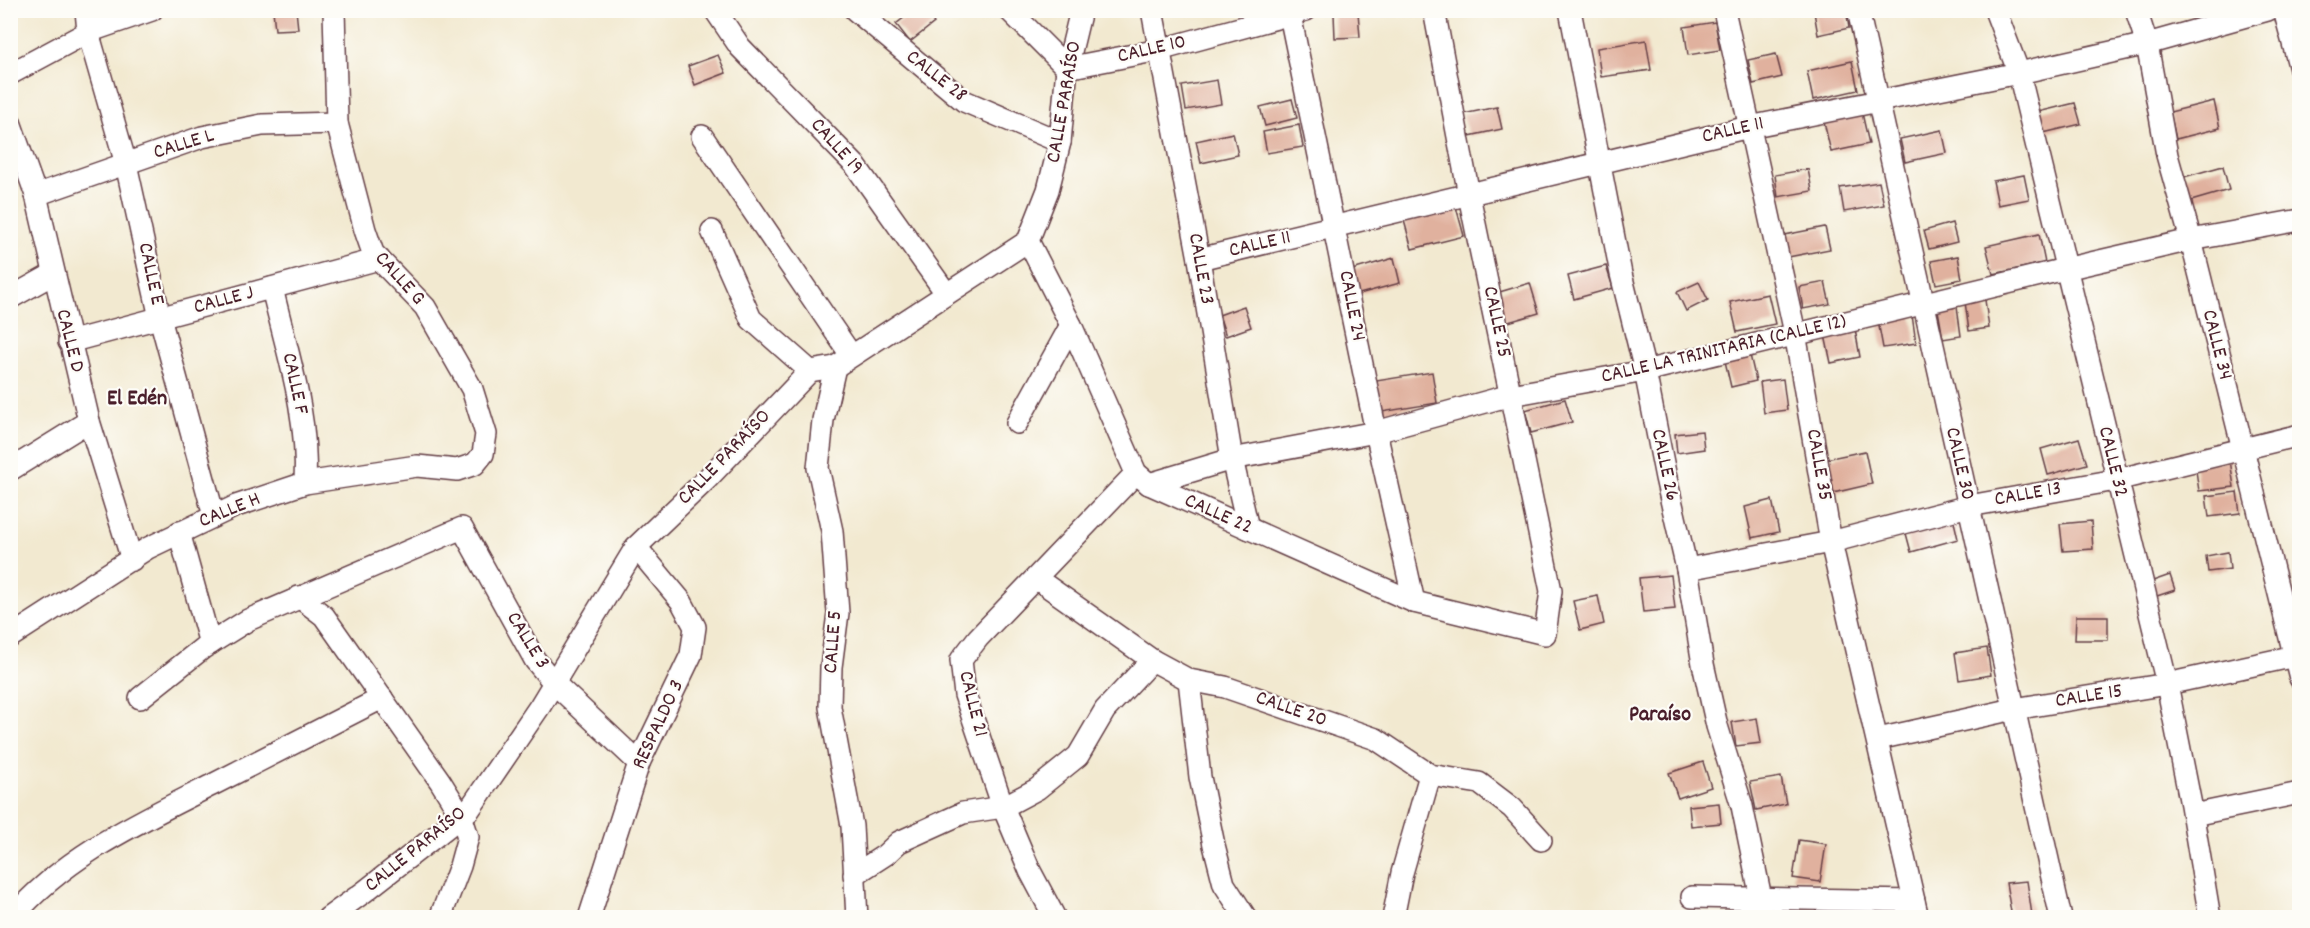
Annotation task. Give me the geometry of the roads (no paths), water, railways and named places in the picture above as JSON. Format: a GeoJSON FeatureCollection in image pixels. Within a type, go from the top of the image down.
{"type":"FeatureCollection","features":[{"type":"Feature","properties":{"kind":"street","name":"CALLE E"},"geometry":{"type":"LineString","coordinates":[[87,10],[88,32],[126,164],[160,318],[214,516]]}},
{"type":"Feature","properties":{"kind":"street"},"geometry":{"type":"LineString","coordinates":[[10,74],[88,32],[152,10]]}},
{"type":"Feature","properties":{"kind":"street","name":"CALLE G"},"geometry":{"type":"LineString","coordinates":[[334,10],[337,123],[365,230],[373,253],[425,307],[472,388],[486,434],[483,454],[476,464]]}},
{"type":"Feature","properties":{"kind":"street","name":"CALLE 19"},"geometry":{"type":"LineString","coordinates":[[715,10],[740,46],[855,165],[946,294]]}},
{"type":"Feature","properties":{"kind":"street","name":"CALLE 28"},"geometry":{"type":"LineString","coordinates":[[855,10],[964,101],[1060,142]]}},
{"type":"Feature","properties":{"kind":"street"},"geometry":{"type":"LineString","coordinates":[[1009,10],[1067,68]]}},
{"type":"Feature","properties":{"kind":"street","name":"CALLE PARAÍSO"},"geometry":{"type":"LineString","coordinates":[[1028,241],[1048,190],[1060,142],[1067,68],[1081,10]]}},
{"type":"Feature","properties":{"kind":"street","name":"CALLE 23"},"geometry":{"type":"LineString","coordinates":[[1152,10],[1199,259],[1232,459],[1248,528]]}},
{"type":"Feature","properties":{"kind":"street","name":"CALLE 25"},"geometry":{"type":"LineString","coordinates":[[1434,10],[1469,194],[1551,591],[1545,634]]}},
{"type":"Feature","properties":{"kind":"street","name":"CALLE 26"},"geometry":{"type":"LineString","coordinates":[[1570,10],[1622,274],[1645,370],[1715,716],[1742,806],[1760,908]]}},
{"type":"Feature","properties":{"kind":"street","name":"CALLE 35"},"geometry":{"type":"LineString","coordinates":[[1724,10],[1795,333],[1831,542],[1916,909]]}},
{"type":"Feature","properties":{"kind":"street","name":"CALLE 30"},"geometry":{"type":"LineString","coordinates":[[1858,10],[2061,918]]}},
{"type":"Feature","properties":{"kind":"street","name":"CALLE 32"},"geometry":{"type":"LineString","coordinates":[[1995,10],[2019,74],[2167,684],[2193,815],[2210,918]]}},
{"type":"Feature","properties":{"kind":"street","name":"CALLE 34"},"geometry":{"type":"LineString","coordinates":[[2136,10],[2147,44],[2167,155],[2191,240],[2241,449],[2296,655],[2300,678]]}},
{"type":"Feature","properties":{"kind":"street","name":"CALLE 11"},"geometry":{"type":"LineString","coordinates":[[1199,259],[1749,127],[2019,74],[2147,44],[2268,10]]}},
{"type":"Feature","properties":{"kind":"street"},"geometry":{"type":"LineString","coordinates":[[2284,10],[2300,69]]}},
{"type":"Feature","properties":{"kind":"street","name":"CALLE 10"},"geometry":{"type":"LineString","coordinates":[[1067,68],[1159,50],[1295,12]]}},
{"type":"Feature","properties":{"kind":"street","name":"CALLE 24"},"geometry":{"type":"LineString","coordinates":[[1295,12],[1376,432],[1414,602]]}},
{"type":"Feature","properties":{"kind":"street","name":"CALLE D"},"geometry":{"type":"LineString","coordinates":[[10,122],[18,168],[36,195],[89,422],[132,560]]}},
{"type":"Feature","properties":{"kind":"street","name":"CALLE L"},"geometry":{"type":"LineString","coordinates":[[36,195],[202,137],[262,125],[337,123]]}},
{"type":"Feature","properties":{"kind":"street"},"geometry":{"type":"LineString","coordinates":[[702,136],[843,361]]}},
{"type":"Feature","properties":{"kind":"street","name":"CALLE LA TRINITARIA (CALLE 12)"},"geometry":{"type":"LineString","coordinates":[[1142,479],[1232,459],[1376,432],[1511,395],[1645,370],[2191,240],[2300,220]]}},
{"type":"Feature","properties":{"kind":"street"},"geometry":{"type":"LineString","coordinates":[[712,231],[751,320],[810,371],[843,361],[1028,241],[1071,325],[1142,479]]}},
{"type":"Feature","properties":{"kind":"street","name":"CALLE J"},"geometry":{"type":"LineString","coordinates":[[69,342],[379,259]]}},
{"type":"Feature","properties":{"kind":"street"},"geometry":{"type":"LineString","coordinates":[[10,298],[53,274]]}},
{"type":"Feature","properties":{"kind":"street","name":"CALLE F"},"geometry":{"type":"LineString","coordinates":[[272,288],[302,412],[306,460],[305,483]]}},
{"type":"Feature","properties":{"kind":"street"},"geometry":{"type":"LineString","coordinates":[[1017,423],[1071,325]]}},
{"type":"Feature","properties":{"kind":"street","name":"CALLE 5"},"geometry":{"type":"LineString","coordinates":[[843,361],[823,420],[818,468],[832,531],[837,613],[831,667],[830,707],[852,826],[857,918]]}},
{"type":"Feature","properties":{"kind":"street","name":"CALLE PARAÍSO"},"geometry":{"type":"LineString","coordinates":[[328,918],[469,810],[554,683],[636,547],[707,479],[810,371]]}},
{"type":"Feature","properties":{"kind":"street"},"geometry":{"type":"LineString","coordinates":[[10,470],[89,422]]}},
{"type":"Feature","properties":{"kind":"street","name":"CALLE 13"},"geometry":{"type":"LineString","coordinates":[[1687,570],[1831,542],[1969,506],[2116,480],[2300,435]]}},
{"type":"Feature","properties":{"kind":"street","name":"CALLE H"},"geometry":{"type":"LineString","coordinates":[[10,637],[148,548],[236,506],[305,483],[417,466],[457,470],[476,464]]}},
{"type":"Feature","properties":{"kind":"street","name":"CALLE 22"},"geometry":{"type":"LineString","coordinates":[[1142,479],[1414,602],[1545,634]]}},
{"type":"Feature","properties":{"kind":"street","name":"CALLE 21"},"geometry":{"type":"LineString","coordinates":[[1055,918],[1030,871],[1003,807],[965,695],[961,660],[978,638],[1037,579],[1142,479]]}},
{"type":"Feature","properties":{"kind":"street","name":"CALLE 3"},"geometry":{"type":"LineString","coordinates":[[299,597],[462,528],[535,660],[554,683],[639,763]]}},
{"type":"Feature","properties":{"kind":"street"},"geometry":{"type":"LineString","coordinates":[[179,532],[210,644]]}},
{"type":"Feature","properties":{"kind":"street","name":"RESPALDO 3"},"geometry":{"type":"LineString","coordinates":[[589,918],[639,763],[691,656],[695,627],[681,601],[636,547]]}},
{"type":"Feature","properties":{"kind":"street","name":"CALLE 20"},"geometry":{"type":"LineString","coordinates":[[1037,579],[1152,660],[1189,680],[1225,687],[1376,739],[1430,775],[1479,783],[1512,808],[1541,840]]}},
{"type":"Feature","properties":{"kind":"street"},"geometry":{"type":"LineString","coordinates":[[140,698],[210,644],[248,620],[299,597],[324,616],[440,781],[461,815],[468,837],[460,866],[440,918]]}},
{"type":"Feature","properties":{"kind":"street","name":"CALLE 15"},"geometry":{"type":"LineString","coordinates":[[1878,738],[2014,709],[2167,684],[2296,655]]}},
{"type":"Feature","properties":{"kind":"street"},"geometry":{"type":"LineString","coordinates":[[854,875],[885,855],[899,842],[963,813],[1003,807],[1037,789],[1078,756],[1105,710],[1152,660]]}},
{"type":"Feature","properties":{"kind":"street"},"geometry":{"type":"LineString","coordinates":[[1189,680],[1200,777],[1214,845],[1224,884],[1246,918]]}},
{"type":"Feature","properties":{"kind":"street"},"geometry":{"type":"LineString","coordinates":[[12,918],[23,905],[77,859],[135,824],[382,698]]}},
{"type":"Feature","properties":{"kind":"street"},"geometry":{"type":"LineString","coordinates":[[1393,918],[1402,873],[1430,775]]}},
{"type":"Feature","properties":{"kind":"street"},"geometry":{"type":"LineString","coordinates":[[2193,815],[2300,793]]}},
{"type":"Feature","properties":{"kind":"street"},"geometry":{"type":"LineString","coordinates":[[1692,897],[1760,908],[1916,909]]}},
{"type":"Feature","properties":{"kind":"district","name":"El Edén"},"geometry":{"type":"Point","coordinates":[137,399]}},
{"type":"Feature","properties":{"kind":"district","name":"Paraíso"},"geometry":{"type":"Point","coordinates":[1660,715]}}]}
